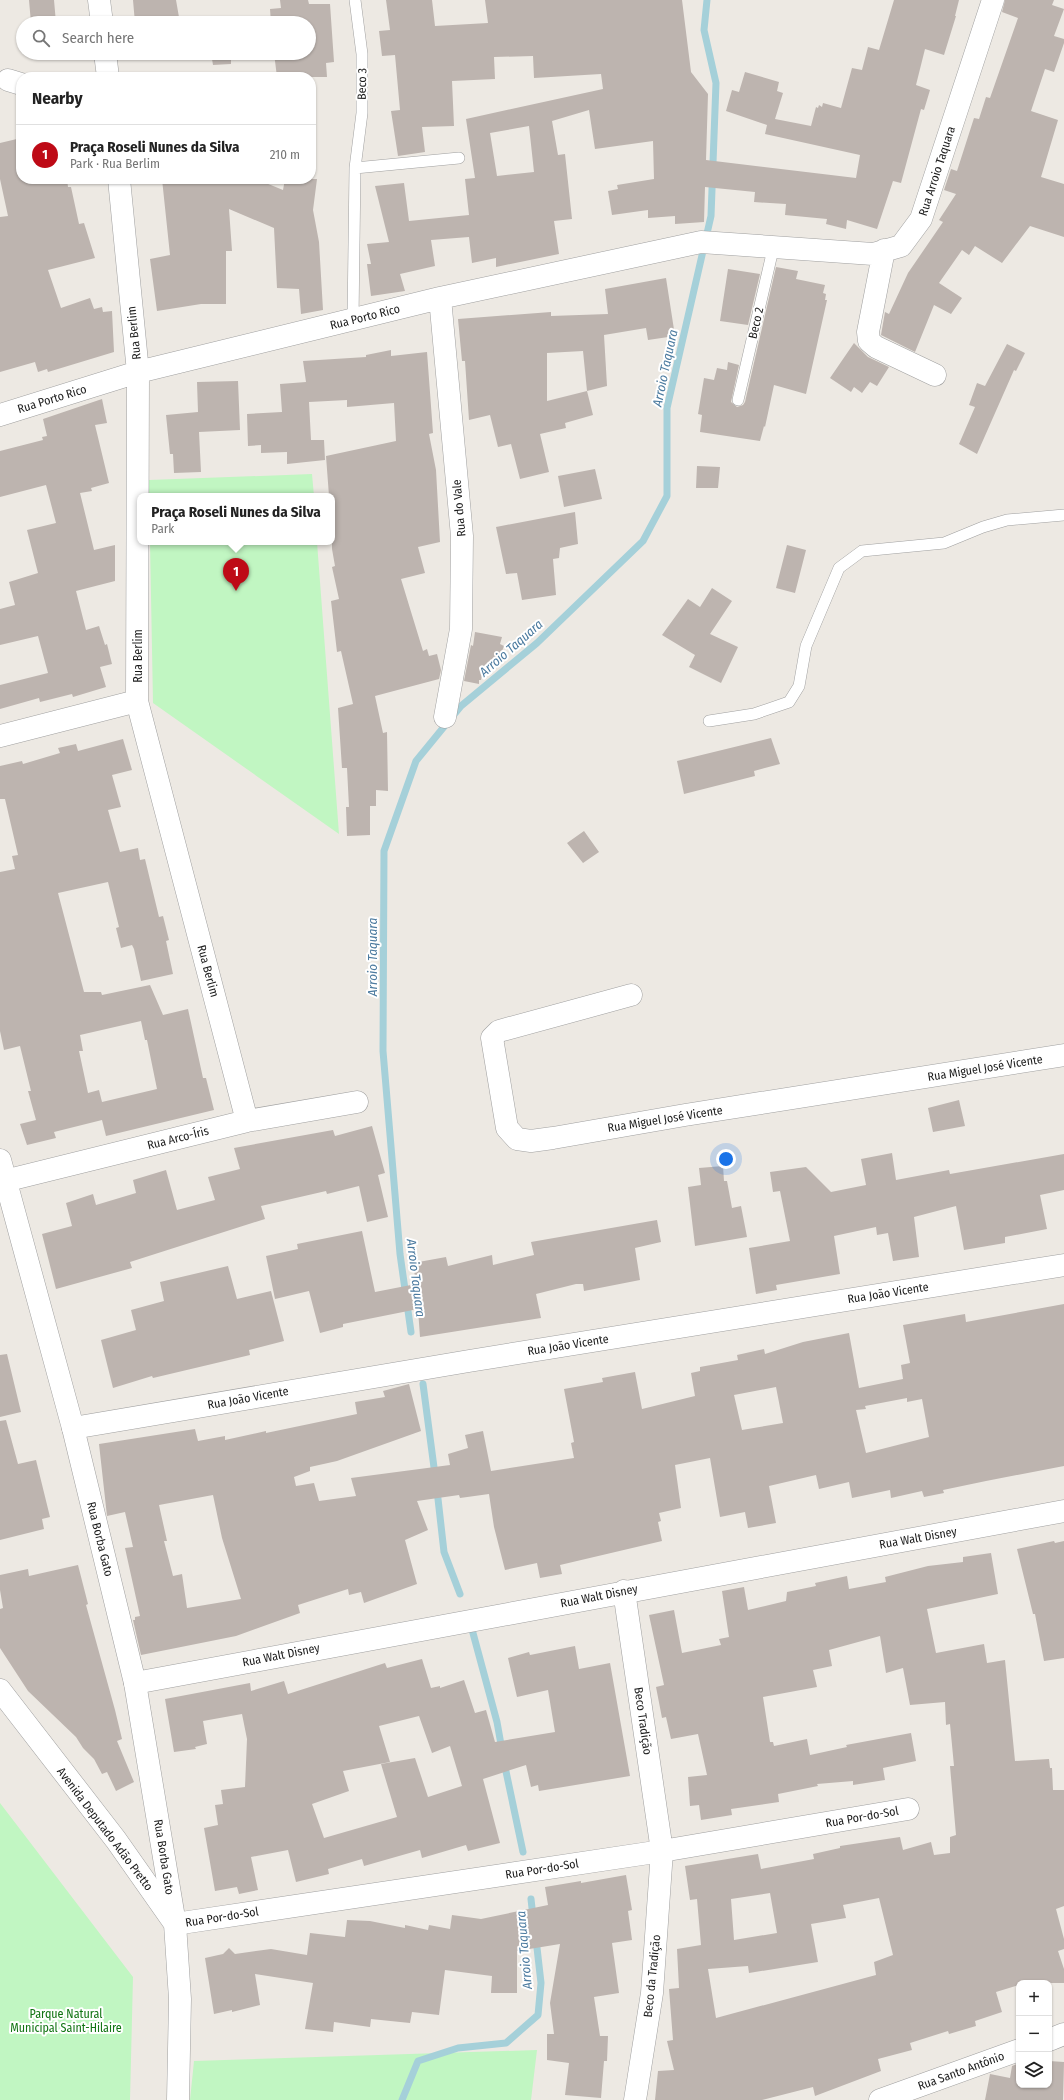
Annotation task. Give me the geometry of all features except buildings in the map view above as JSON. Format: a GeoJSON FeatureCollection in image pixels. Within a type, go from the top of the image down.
{"type":"FeatureCollection","features":[{"type":"Feature","properties":{"kind":"street"},"geometry":{"type":"LineString","coordinates":[[99,0],[101,16]]}},
{"type":"Feature","properties":{"kind":"street","name":"Rua Arroio Taquara"},"geometry":{"type":"LineString","coordinates":[[735,243],[873,254],[901,246],[921,220],[993,0]]}},
{"type":"Feature","properties":{"kind":"street"},"geometry":{"type":"LineString","coordinates":[[107,60],[108,72]]}},
{"type":"Feature","properties":{"kind":"street","name":"Rua Berlim"},"geometry":{"type":"LineString","coordinates":[[119,184],[138,372],[138,493]]}},
{"type":"Feature","properties":{"kind":"street","name":"Rua Porto Rico"},"geometry":{"type":"LineString","coordinates":[[0,415],[138,372],[440,298],[701,242],[735,243]]}},
{"type":"Feature","properties":{"kind":"street"},"geometry":{"type":"LineString","coordinates":[[884,250],[868,332],[869,341],[876,347],[935,375]]}},
{"type":"Feature","properties":{"kind":"street","name":"Rua do Vale"},"geometry":{"type":"LineString","coordinates":[[440,298],[462,536],[461,630],[445,717]]}},
{"type":"Feature","properties":{"kind":"street","name":"Rua Berlim"},"geometry":{"type":"LineString","coordinates":[[138,545],[138,701],[247,1121]]}},
{"type":"Feature","properties":{"kind":"street"},"geometry":{"type":"LineString","coordinates":[[0,736],[138,701]]}},
{"type":"Feature","properties":{"kind":"street","name":"Rua Miguel José Vicente"},"geometry":{"type":"LineString","coordinates":[[631,996],[499,1031],[492,1038],[507,1128],[517,1139],[531,1141],[553,1138],[686,1115],[1064,1055]]}},
{"type":"Feature","properties":{"kind":"street","name":"Rua Arco-Íris"},"geometry":{"type":"LineString","coordinates":[[3,1182],[247,1121],[357,1102]]}},
{"type":"Feature","properties":{"kind":"street","name":"Rua Borba Gato"},"geometry":{"type":"LineString","coordinates":[[0,1160],[3,1182],[73,1428],[135,1683],[175,1924]]}},
{"type":"Feature","properties":{"kind":"street","name":"Rua João Vicente"},"geometry":{"type":"LineString","coordinates":[[73,1428],[476,1360],[1064,1265]]}},
{"type":"Feature","properties":{"kind":"street","name":"Rua Walt Disney"},"geometry":{"type":"LineString","coordinates":[[135,1683],[624,1591],[1064,1511]]}},
{"type":"Feature","properties":{"kind":"street","name":"Beco Tradição"},"geometry":{"type":"LineString","coordinates":[[624,1591],[662,1851]]}},
{"type":"Feature","properties":{"kind":"street","name":"Avenida Deputado Adão Pretto"},"geometry":{"type":"LineString","coordinates":[[0,1690],[116,1840],[175,1924]]}},
{"type":"Feature","properties":{"kind":"street","name":"Rua Por-do-Sol"},"geometry":{"type":"LineString","coordinates":[[175,1924],[662,1851],[908,1809]]}},
{"type":"Feature","properties":{"kind":"street","name":"Beco da Tradição"},"geometry":{"type":"LineString","coordinates":[[635,2100],[652,1993],[662,1851]]}},
{"type":"Feature","properties":{"kind":"street"},"geometry":{"type":"LineString","coordinates":[[175,1924],[180,1999],[178,2100]]}},
{"type":"Feature","properties":{"kind":"street"},"geometry":{"type":"LineString","coordinates":[[1052,2039],[1064,2034]]}},
{"type":"Feature","properties":{"kind":"street","name":"Rua Santo Antônio"},"geometry":{"type":"LineString","coordinates":[[880,2100],[1016,2051]]}},
{"type":"Feature","properties":{"kind":"lane","name":"Beco 3"},"geometry":{"type":"LineString","coordinates":[[352,320],[355,168],[362,113],[362,54],[355,0]]}},
{"type":"Feature","properties":{"kind":"lane"},"geometry":{"type":"LineString","coordinates":[[355,168],[459,158]]}},
{"type":"Feature","properties":{"kind":"lane","name":"Beco 2"},"geometry":{"type":"LineString","coordinates":[[738,400],[774,246]]}},
{"type":"Feature","properties":{"kind":"lane"},"geometry":{"type":"LineString","coordinates":[[709,721],[754,714],[789,702],[799,686],[806,646],[839,568],[862,552],[944,543],[1007,520],[1064,515]]}},
{"type":"Feature","properties":{"kind":"green space"},"geometry":{"type":"Polygon","coordinates":[[[312,474],[314,493],[149,493],[149,480],[312,474]]]}},
{"type":"Feature","properties":{"kind":"green space"},"geometry":{"type":"Polygon","coordinates":[[[150,545],[317,545],[339,834],[153,703],[150,545]]]}},
{"type":"Feature","properties":{"kind":"green space","name":"Parque Natural Municipal Saint-Hilaire"},"geometry":{"type":"Polygon","coordinates":[[[0,1803],[133,1977],[130,2100],[0,2100],[0,1803]]]}},
{"type":"Feature","properties":{"kind":"green space"},"geometry":{"type":"Polygon","coordinates":[[[537,2050],[531,2100],[190,2100],[194,2061],[537,2050]]]}},
{"type":"Feature","properties":{"kind":"waterway","name":"Arroio Taquara"},"geometry":{"type":"LineString","coordinates":[[411,1332],[400,1254],[383,1051],[384,851],[416,761],[461,706],[537,643],[643,541],[667,496],[667,408],[711,216],[716,83],[704,30],[707,0]]}},
{"type":"Feature","properties":{"kind":"waterway","name":"Arroio Taquara"},"geometry":{"type":"LineString","coordinates":[[423,1384],[435,1475]]}},
{"type":"Feature","properties":{"kind":"waterway","name":"Arroio Taquara"},"geometry":{"type":"LineString","coordinates":[[437,1490],[444,1552],[460,1594]]}},
{"type":"Feature","properties":{"kind":"waterway","name":"Arroio Taquara"},"geometry":{"type":"LineString","coordinates":[[470,1622],[497,1722],[502,1750]]}},
{"type":"Feature","properties":{"kind":"waterway","name":"Arroio Taquara"},"geometry":{"type":"LineString","coordinates":[[504,1762],[523,1852]]}},
{"type":"Feature","properties":{"kind":"waterway","name":"Arroio Taquara"},"geometry":{"type":"LineString","coordinates":[[531,1899],[533,1917]]}},
{"type":"Feature","properties":{"kind":"waterway","name":"Arroio Taquara"},"geometry":{"type":"LineString","coordinates":[[402,2100],[418,2061],[458,2048],[506,2043],[538,2015],[541,1983],[536,1939]]}},
{"type":"Feature","properties":{"kind":"place","name":"Praça Roseli Nunes da Silva"},"geometry":{"type":"Point","coordinates":[236,591]}}]}
